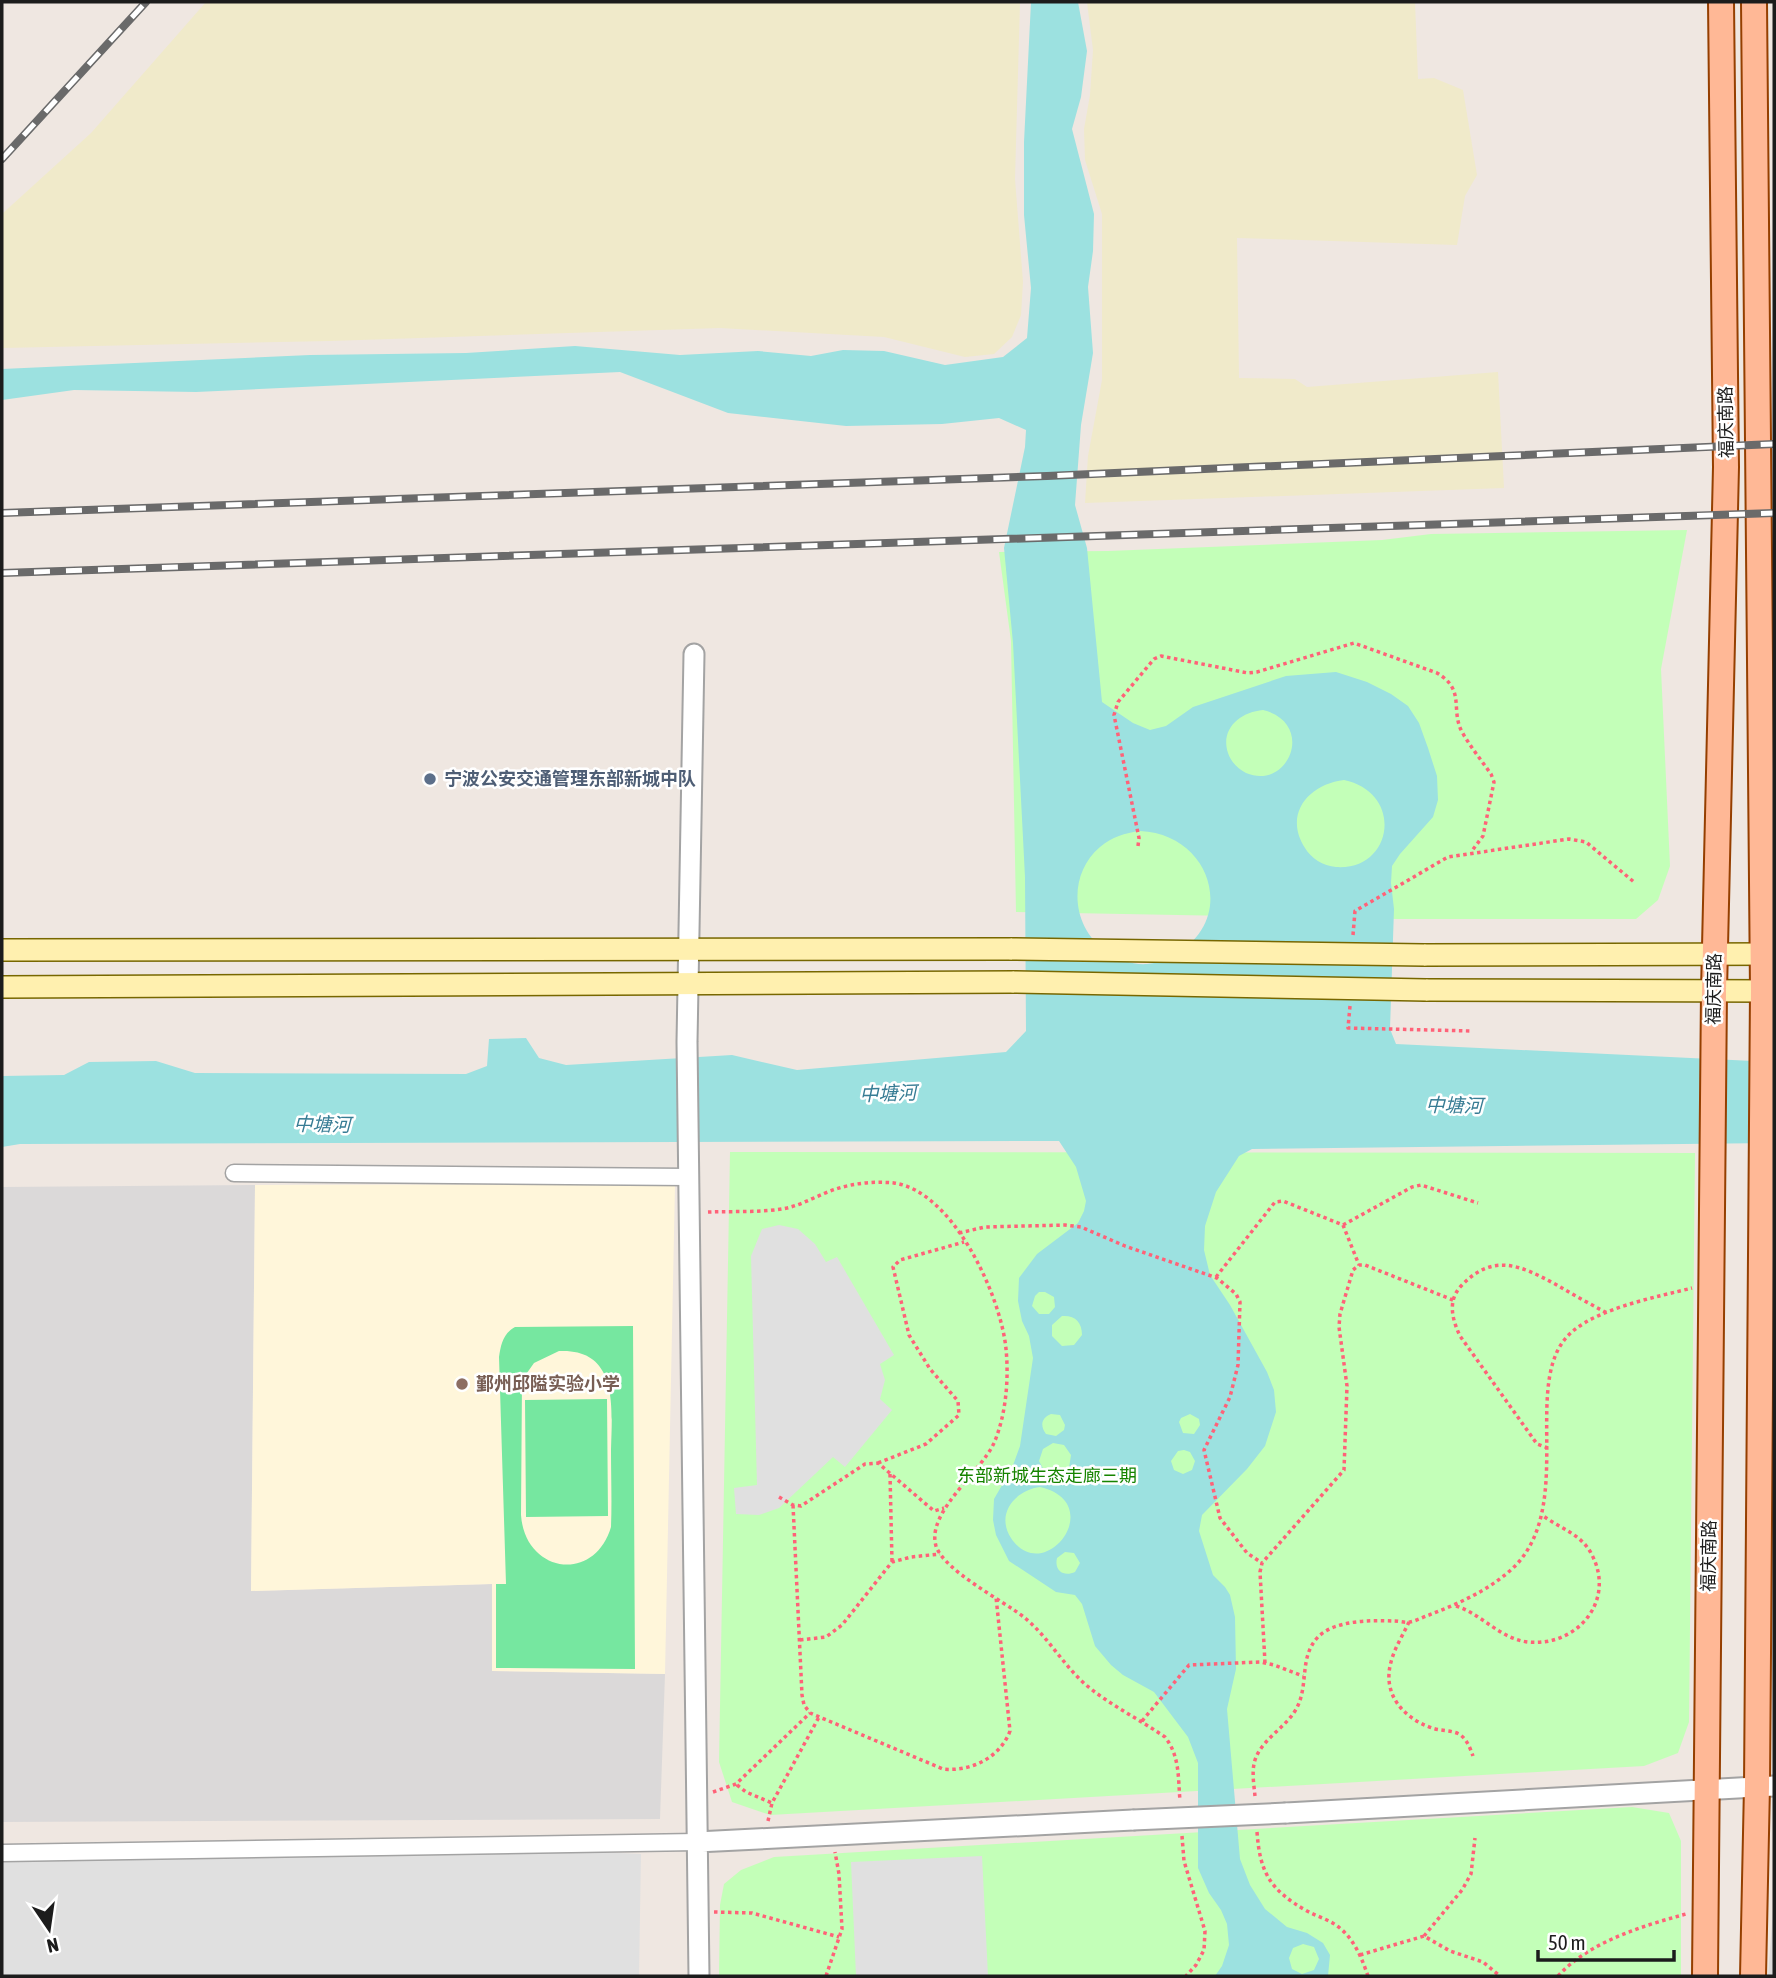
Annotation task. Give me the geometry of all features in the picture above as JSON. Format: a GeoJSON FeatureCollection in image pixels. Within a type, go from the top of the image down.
{"type":"FeatureCollection","features":[{"type":"Feature","properties":{"kind":"main road","name":"福庆南路"},"geometry":{"type":"LineString","coordinates":[[1705,1976],[1714,991],[1726,467],[1721,2]]}},
{"type":"Feature","properties":{"kind":"main road","name":"福庆南路"},"geometry":{"type":"LineString","coordinates":[[1752,1976],[1765,1786],[1762,1157],[1763,1078],[1769,991],[1754,2]]}},
{"type":"Feature","properties":{"kind":"main road"},"geometry":{"type":"LineString","coordinates":[[2,950],[1012,949],[1424,955],[1769,954]]}},
{"type":"Feature","properties":{"kind":"main road"},"geometry":{"type":"LineString","coordinates":[[2,987],[1014,982],[1426,990],[1769,991]]}},
{"type":"Feature","properties":{"kind":"street"},"geometry":{"type":"LineString","coordinates":[[694,654],[687,1042],[699,1976]]}},
{"type":"Feature","properties":{"kind":"street"},"geometry":{"type":"LineString","coordinates":[[234,1173],[688,1174]]}},
{"type":"Feature","properties":{"kind":"street"},"geometry":{"type":"LineString","coordinates":[[2,1853],[696,1842],[1765,1786]]}},
{"type":"Feature","properties":{"kind":"path"},"geometry":{"type":"LineString","coordinates":[[1138,846],[1139,838],[1114,715],[1115,707],[1154,659],[1161,656],[1256,672],[1354,643],[1446,678],[1455,691],[1460,729],[1494,782],[1483,836],[1471,852]]}},
{"type":"Feature","properties":{"kind":"path"},"geometry":{"type":"LineString","coordinates":[[1399,887],[1448,857],[1569,839],[1586,842],[1634,882]]}},
{"type":"Feature","properties":{"kind":"path"},"geometry":{"type":"LineString","coordinates":[[1406,1029],[1471,1031]]}},
{"type":"Feature","properties":{"kind":"path"},"geometry":{"type":"LineString","coordinates":[[688,1213],[787,1208],[835,1189],[876,1182],[909,1187],[925,1195],[941,1209],[959,1233],[992,1294],[1006,1348],[1007,1387],[993,1444],[944,1508],[936,1528],[935,1543],[940,1554],[956,1570],[1026,1619],[1084,1683],[1165,1737],[1173,1747],[1177,1760],[1180,1811]]}},
{"type":"Feature","properties":{"kind":"path"},"geometry":{"type":"LineString","coordinates":[[1343,1225],[1412,1187],[1421,1185],[1478,1203]]}},
{"type":"Feature","properties":{"kind":"path"},"geometry":{"type":"LineString","coordinates":[[1216,1278],[1275,1202],[1283,1201],[1343,1225],[1359,1265]]}},
{"type":"Feature","properties":{"kind":"path"},"geometry":{"type":"LineString","coordinates":[[959,1233],[985,1227],[1081,1227],[1125,1246],[1216,1278],[1236,1293],[1240,1302],[1238,1365],[1230,1397],[1204,1450],[1220,1518],[1247,1553],[1262,1563]]}},
{"type":"Feature","properties":{"kind":"path"},"geometry":{"type":"LineString","coordinates":[[779,1497],[793,1505],[801,1506],[865,1464],[878,1463],[926,1444],[959,1415],[958,1401],[930,1369],[909,1335],[893,1267],[900,1259],[964,1242]]}},
{"type":"Feature","properties":{"kind":"path"},"geometry":{"type":"LineString","coordinates":[[1548,1448],[1537,1444],[1460,1336],[1454,1322],[1453,1300],[1459,1288],[1473,1274],[1490,1266],[1509,1264],[1527,1268],[1607,1313]]}},
{"type":"Feature","properties":{"kind":"path"},"geometry":{"type":"LineString","coordinates":[[1265,1663],[1262,1563],[1344,1470],[1347,1386],[1339,1327],[1340,1314],[1353,1270],[1359,1265],[1365,1265],[1453,1300]]}},
{"type":"Feature","properties":{"kind":"path"},"geometry":{"type":"LineString","coordinates":[[1255,1798],[1254,1761],[1259,1750],[1296,1709],[1307,1655],[1320,1634],[1351,1622],[1409,1622],[1454,1605],[1481,1592],[1516,1564],[1531,1543],[1542,1514],[1548,1448],[1549,1378],[1563,1342],[1585,1323],[1607,1313],[1630,1304],[1712,1283]]}},
{"type":"Feature","properties":{"kind":"path"},"geometry":{"type":"LineString","coordinates":[[878,1463],[934,1511],[944,1508]]}},
{"type":"Feature","properties":{"kind":"path"},"geometry":{"type":"LineString","coordinates":[[890,1473],[892,1563]]}},
{"type":"Feature","properties":{"kind":"path"},"geometry":{"type":"LineString","coordinates":[[793,1505],[802,1696],[810,1713],[943,1769],[954,1770],[983,1762],[1006,1741],[1010,1731],[996,1597]]}},
{"type":"Feature","properties":{"kind":"path"},"geometry":{"type":"LineString","coordinates":[[1454,1605],[1475,1614],[1506,1636],[1527,1642],[1548,1642],[1567,1636],[1583,1625],[1593,1613],[1598,1600],[1600,1582],[1597,1567],[1591,1552],[1581,1541],[1569,1530],[1542,1514]]}},
{"type":"Feature","properties":{"kind":"path"},"geometry":{"type":"LineString","coordinates":[[800,1640],[826,1637],[842,1625],[892,1563],[911,1557],[940,1554]]}},
{"type":"Feature","properties":{"kind":"path"},"geometry":{"type":"LineString","coordinates":[[1409,1622],[1391,1660],[1389,1677],[1395,1704],[1409,1718],[1431,1728],[1460,1735],[1469,1745],[1473,1756]]}},
{"type":"Feature","properties":{"kind":"path"},"geometry":{"type":"LineString","coordinates":[[1142,1721],[1189,1665],[1265,1663],[1304,1676]]}},
{"type":"Feature","properties":{"kind":"path"},"geometry":{"type":"LineString","coordinates":[[696,1797],[736,1784],[810,1713]]}},
{"type":"Feature","properties":{"kind":"path"},"geometry":{"type":"LineString","coordinates":[[765,1839],[772,1803],[819,1717]]}},
{"type":"Feature","properties":{"kind":"path"},"geometry":{"type":"LineString","coordinates":[[736,1784],[746,1792],[772,1803]]}},
{"type":"Feature","properties":{"kind":"path"},"geometry":{"type":"LineString","coordinates":[[1257,1825],[1264,1872],[1276,1889],[1308,1912],[1339,1928],[1360,1955],[1368,1976]]}},
{"type":"Feature","properties":{"kind":"path"},"geometry":{"type":"LineString","coordinates":[[826,1976],[842,1929],[839,1874],[832,1835]]}},
{"type":"Feature","properties":{"kind":"path"},"geometry":{"type":"LineString","coordinates":[[1182,1836],[1184,1861],[1205,1931],[1204,1950],[1186,1976]]}},
{"type":"Feature","properties":{"kind":"path"},"geometry":{"type":"LineString","coordinates":[[1360,1955],[1424,1936],[1462,1890],[1471,1874],[1475,1838]]}},
{"type":"Feature","properties":{"kind":"path"},"geometry":{"type":"LineString","coordinates":[[1558,1976],[1570,1963],[1608,1941],[1655,1923],[1706,1909]]}},
{"type":"Feature","properties":{"kind":"path"},"geometry":{"type":"LineString","coordinates":[[698,1911],[752,1913],[839,1937]]}},
{"type":"Feature","properties":{"kind":"path"},"geometry":{"type":"LineString","coordinates":[[1424,1936],[1450,1951],[1483,1962],[1500,1976]]}},
{"type":"Feature","properties":{"kind":"shaded area"},"geometry":{"type":"Polygon","coordinates":[[[206,2],[1020,2],[1015,179],[1023,282],[1021,315],[1012,337],[994,354],[965,357],[884,337],[720,328],[330,341],[2,348],[2,214],[91,133],[206,2]]]}},
{"type":"Feature","properties":{"kind":"shaded area"},"geometry":{"type":"Polygon","coordinates":[[[1087,2],[1415,2],[1418,79],[1434,78],[1463,90],[1477,175],[1465,196],[1457,245],[1237,238],[1239,378],[1295,379],[1307,387],[1498,372],[1504,488],[1085,503],[1088,456],[1102,380],[1102,214],[1085,160],[1084,129],[1090,95],[1093,50],[1087,2]]]}},
{"type":"Feature","properties":{"kind":"shaded area","name":"鄞州邱隘实验小学"},"geometry":{"type":"Polygon","coordinates":[[[675,1184],[665,1674],[492,1671],[492,1584],[251,1591],[255,1185],[675,1184]]]}},
{"type":"Feature","properties":{"kind":"shaded area"},"geometry":{"type":"Polygon","coordinates":[[[255,1185],[251,1591],[492,1584],[493,1671],[665,1674],[660,1819],[2,1822],[2,1187],[255,1185]]]}},
{"type":"Feature","properties":{"kind":"shaded area"},"geometry":{"type":"Polygon","coordinates":[[[779,1225],[798,1229],[815,1244],[826,1262],[837,1257],[894,1355],[880,1364],[885,1380],[880,1399],[892,1410],[845,1467],[833,1457],[779,1508],[759,1515],[736,1514],[734,1488],[757,1485],[751,1256],[762,1229],[779,1225]]]}},
{"type":"Feature","properties":{"kind":"shaded area"},"geometry":{"type":"Polygon","coordinates":[[[516,1848],[641,1854],[639,1976],[2,1976],[2,1858],[516,1848]]]}},
{"type":"Feature","properties":{"kind":"shaded area"},"geometry":{"type":"Polygon","coordinates":[[[982,1856],[988,1976],[856,1976],[851,1862],[982,1856]]]}},
{"type":"Feature","properties":{"kind":"shaded area"},"geometry":{"type":"Polygon","coordinates":[[[1774,1898],[1774,1976],[1768,1976],[1774,1898]]]}},
{"type":"Feature","properties":{"kind":"green space"},"geometry":{"type":"Polygon","coordinates":[[[1687,530],[1661,669],[1670,866],[1658,900],[1636,919],[1398,919],[1016,912],[1011,641],[999,552],[1108,551],[1382,540],[1431,534],[1687,530]]]}},
{"type":"Feature","properties":{"kind":"green space","name":"东部新城生态走廊三期"},"geometry":{"type":"Polygon","coordinates":[[[730,1152],[1695,1153],[1689,1722],[1678,1753],[1644,1766],[770,1815],[732,1802],[719,1762],[730,1152]]]}},
{"type":"Feature","properties":{"kind":"green space"},"geometry":{"type":"Polygon","coordinates":[[[633,1326],[635,1669],[496,1668],[496,1584],[506,1584],[499,1357],[503,1340],[515,1327],[633,1326]],[[559,1351],[534,1363],[522,1380],[521,1515],[525,1535],[534,1549],[547,1559],[561,1564],[576,1564],[590,1557],[602,1545],[611,1527],[611,1399],[602,1370],[593,1359],[579,1353],[559,1351]]]}},
{"type":"Feature","properties":{"kind":"green space"},"geometry":{"type":"Polygon","coordinates":[[[607,1399],[608,1516],[526,1517],[525,1400],[607,1399]]]}},
{"type":"Feature","properties":{"kind":"green space"},"geometry":{"type":"Polygon","coordinates":[[[1632,1807],[1669,1813],[1681,1841],[1681,1976],[719,1976],[720,1905],[724,1884],[741,1870],[774,1857],[1632,1807]]]}},
{"type":"Feature","properties":{"kind":"water","name":"中塘河"},"geometry":{"type":"Polygon","coordinates":[[[1031,2],[1078,2],[1087,51],[1081,97],[1072,129],[1094,214],[1088,287],[1093,353],[1081,425],[1075,505],[1087,548],[1102,702],[1133,723],[1150,730],[1166,726],[1193,707],[1286,676],[1336,672],[1367,682],[1408,706],[1419,723],[1437,776],[1438,800],[1433,817],[1392,866],[1394,909],[1390,1029],[1396,1044],[1774,1062],[1774,1143],[1252,1149],[1239,1156],[1216,1192],[1205,1226],[1204,1250],[1210,1275],[1267,1372],[1274,1390],[1276,1412],[1265,1446],[1247,1469],[1202,1515],[1199,1531],[1213,1575],[1230,1595],[1235,1617],[1236,1669],[1227,1709],[1240,1859],[1250,1885],[1265,1909],[1287,1927],[1307,1933],[1323,1943],[1330,1955],[1328,1976],[1215,1976],[1222,1966],[1229,1945],[1227,1924],[1198,1868],[1198,1763],[1188,1737],[1154,1692],[1123,1675],[1095,1646],[1082,1604],[1075,1595],[1056,1592],[1009,1561],[996,1535],[993,1520],[994,1499],[1012,1468],[1020,1446],[1033,1358],[1018,1301],[1019,1278],[1037,1254],[1078,1223],[1086,1201],[1076,1167],[1059,1141],[20,1144],[2,1147],[2,1076],[64,1075],[89,1062],[156,1061],[195,1073],[466,1074],[487,1066],[489,1039],[526,1038],[539,1058],[566,1065],[732,1055],[797,1070],[1006,1052],[1026,1031],[1025,877],[1013,643],[1004,548],[1025,447],[1026,430],[999,418],[942,424],[846,426],[728,413],[620,372],[196,392],[74,390],[2,400],[2,369],[310,355],[466,353],[575,346],[680,355],[758,351],[811,356],[843,350],[884,351],[945,365],[1003,357],[1027,338],[1031,288],[1024,215],[1024,142],[1031,2]],[[1263,710],[1247,714],[1229,729],[1226,744],[1229,756],[1235,765],[1246,773],[1261,776],[1274,773],[1284,764],[1290,753],[1292,740],[1289,728],[1279,717],[1263,710]],[[1344,780],[1331,783],[1310,794],[1298,813],[1297,824],[1299,835],[1311,855],[1322,863],[1336,867],[1355,865],[1370,857],[1380,845],[1384,830],[1383,814],[1376,800],[1364,788],[1344,780]],[[1140,831],[1124,834],[1100,847],[1082,872],[1078,886],[1080,916],[1095,942],[1107,952],[1131,963],[1154,963],[1172,956],[1193,941],[1205,923],[1210,902],[1208,882],[1199,863],[1185,847],[1165,836],[1140,831]],[[1039,1292],[1032,1306],[1039,1314],[1049,1314],[1055,1307],[1054,1297],[1039,1292]],[[1062,1316],[1052,1325],[1052,1336],[1062,1346],[1074,1345],[1082,1335],[1079,1323],[1074,1318],[1062,1316]],[[1051,1414],[1043,1420],[1046,1434],[1056,1436],[1064,1430],[1065,1425],[1060,1415],[1051,1414]],[[1190,1414],[1179,1422],[1183,1433],[1194,1434],[1200,1425],[1199,1419],[1190,1414]],[[1053,1443],[1043,1449],[1039,1461],[1045,1472],[1059,1475],[1069,1468],[1071,1455],[1064,1445],[1053,1443]],[[1178,1451],[1171,1461],[1174,1470],[1183,1474],[1192,1470],[1195,1461],[1190,1452],[1178,1451]],[[1040,1487],[1016,1498],[1010,1504],[1005,1520],[1011,1538],[1025,1551],[1039,1553],[1053,1548],[1064,1537],[1070,1523],[1069,1509],[1060,1496],[1040,1487]],[[1065,1552],[1057,1558],[1057,1566],[1061,1572],[1067,1574],[1075,1572],[1080,1563],[1074,1553],[1065,1552]],[[1303,1944],[1293,1948],[1289,1958],[1292,1969],[1302,1974],[1314,1970],[1319,1959],[1314,1947],[1303,1944]]]}},
{"type":"Feature","properties":{"kind":"railway"},"geometry":{"type":"LineString","coordinates":[[2,159],[146,2]]}},
{"type":"Feature","properties":{"kind":"railway"},"geometry":{"type":"LineString","coordinates":[[2,513],[1047,476],[1774,444]]}},
{"type":"Feature","properties":{"kind":"railway"},"geometry":{"type":"LineString","coordinates":[[2,573],[1774,513]]}},
{"type":"Feature","properties":{"kind":"place","name":"宁波公安交通管理东部新城中队"},"geometry":{"type":"Point","coordinates":[430,779]}},
{"type":"Feature","properties":{"kind":"place","name":"鄞州邱隘实验小学"},"geometry":{"type":"Point","coordinates":[462,1384]}}]}
